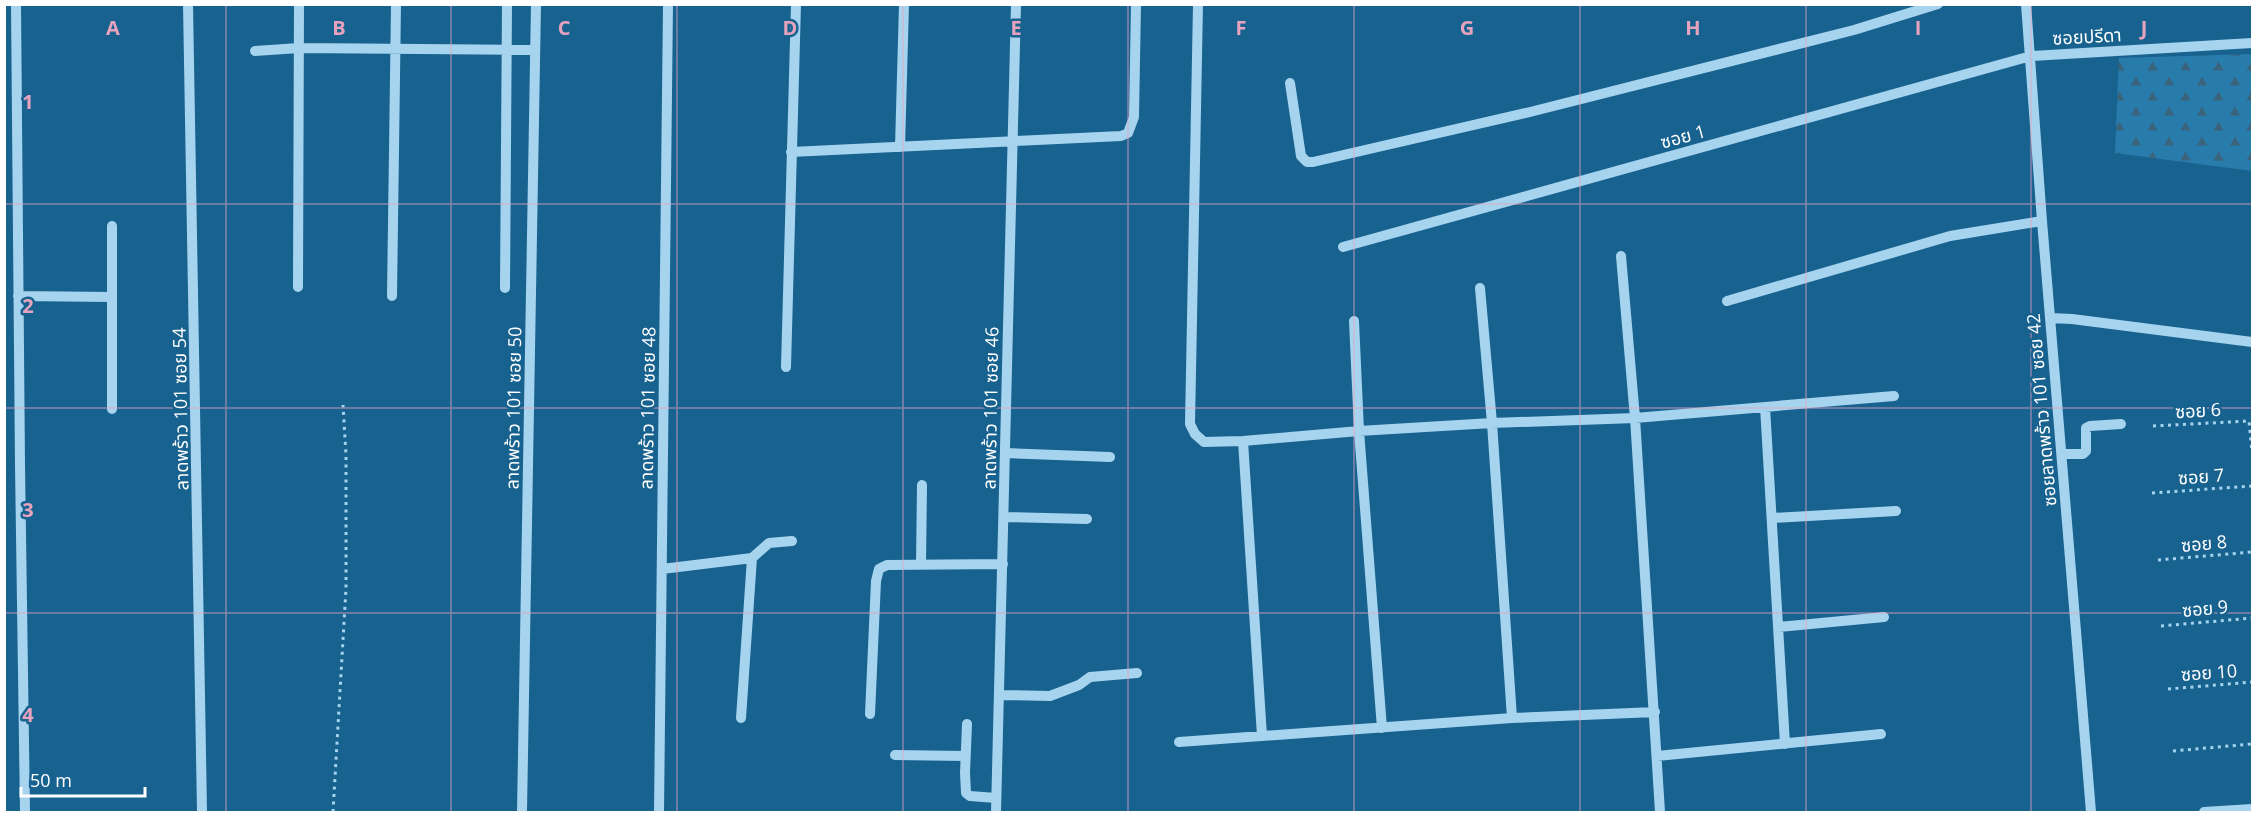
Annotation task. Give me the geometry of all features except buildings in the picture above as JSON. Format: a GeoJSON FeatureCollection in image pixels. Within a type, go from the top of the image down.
{"type":"FeatureCollection","features":[{"type":"Feature","properties":{"kind":"street"},"geometry":{"type":"LineString","coordinates":[[16,4],[26,813]]}},
{"type":"Feature","properties":{"kind":"street","name":"ลาดพร้าว 101 ซอย 54"},"geometry":{"type":"LineString","coordinates":[[188,4],[202,813]]}},
{"type":"Feature","properties":{"kind":"street"},"geometry":{"type":"LineString","coordinates":[[298,287],[299,4]]}},
{"type":"Feature","properties":{"kind":"street"},"geometry":{"type":"LineString","coordinates":[[392,296],[396,4]]}},
{"type":"Feature","properties":{"kind":"street"},"geometry":{"type":"LineString","coordinates":[[505,288],[507,4]]}},
{"type":"Feature","properties":{"kind":"street","name":"ลาดพร้าว 101 ซอย 50"},"geometry":{"type":"LineString","coordinates":[[522,813],[536,4]]}},
{"type":"Feature","properties":{"kind":"street","name":"ลาดพร้าว 101 ซอย 48"},"geometry":{"type":"LineString","coordinates":[[659,813],[668,4]]}},
{"type":"Feature","properties":{"kind":"street"},"geometry":{"type":"LineString","coordinates":[[786,367],[796,4]]}},
{"type":"Feature","properties":{"kind":"street"},"geometry":{"type":"LineString","coordinates":[[900,147],[904,4]]}},
{"type":"Feature","properties":{"kind":"street","name":"ลาดพร้าว 101 ซอย 46"},"geometry":{"type":"LineString","coordinates":[[996,813],[1016,4]]}},
{"type":"Feature","properties":{"kind":"street"},"geometry":{"type":"LineString","coordinates":[[791,152],[1121,136],[1128,133],[1134,117],[1136,4]]}},
{"type":"Feature","properties":{"kind":"street"},"geometry":{"type":"LineString","coordinates":[[1198,4],[1190,424],[1195,434],[1204,442],[1492,423],[1635,418],[1894,396]]}},
{"type":"Feature","properties":{"kind":"street"},"geometry":{"type":"LineString","coordinates":[[1290,83],[1301,156],[1307,162],[1313,162],[1553,106],[1854,30],[1938,4]]}},
{"type":"Feature","properties":{"kind":"street","name":"ซอยลาดพร้าว 101 ซอย 42"},"geometry":{"type":"LineString","coordinates":[[2026,4],[2091,813]]}},
{"type":"Feature","properties":{"kind":"street","name":"ซอยปรีดา"},"geometry":{"type":"LineString","coordinates":[[2031,56],[2253,43]]}},
{"type":"Feature","properties":{"kind":"street"},"geometry":{"type":"LineString","coordinates":[[255,51],[300,48],[535,50]]}},
{"type":"Feature","properties":{"kind":"street","name":"ซอย 1"},"geometry":{"type":"LineString","coordinates":[[1343,247],[2031,56]]}},
{"type":"Feature","properties":{"kind":"street"},"geometry":{"type":"LineString","coordinates":[[1727,300],[1950,236],[2042,221]]}},
{"type":"Feature","properties":{"kind":"street"},"geometry":{"type":"LineString","coordinates":[[112,226],[112,409]]}},
{"type":"Feature","properties":{"kind":"street"},"geometry":{"type":"LineString","coordinates":[[1621,256],[1635,418],[1660,813]]}},
{"type":"Feature","properties":{"kind":"street"},"geometry":{"type":"LineString","coordinates":[[1480,288],[1492,423],[1512,718]]}},
{"type":"Feature","properties":{"kind":"street"},"geometry":{"type":"LineString","coordinates":[[18,296],[112,297]]}},
{"type":"Feature","properties":{"kind":"street"},"geometry":{"type":"LineString","coordinates":[[2050,318],[2072,318],[2253,342]]}},
{"type":"Feature","properties":{"kind":"street"},"geometry":{"type":"LineString","coordinates":[[1354,321],[1359,431],[1382,728]]}},
{"type":"Feature","properties":{"kind":"street"},"geometry":{"type":"LineString","coordinates":[[1765,407],[1785,744]]}},
{"type":"Feature","properties":{"kind":"street"},"geometry":{"type":"LineString","coordinates":[[2062,454],[2083,454],[2086,451],[2086,428],[2121,424]]}},
{"type":"Feature","properties":{"kind":"street"},"geometry":{"type":"LineString","coordinates":[[1243,441],[1262,736]]}},
{"type":"Feature","properties":{"kind":"street"},"geometry":{"type":"LineString","coordinates":[[1005,453],[1110,457]]}},
{"type":"Feature","properties":{"kind":"street"},"geometry":{"type":"LineString","coordinates":[[921,564],[922,485]]}},
{"type":"Feature","properties":{"kind":"street"},"geometry":{"type":"LineString","coordinates":[[1772,518],[1896,511]]}},
{"type":"Feature","properties":{"kind":"street"},"geometry":{"type":"LineString","coordinates":[[1004,517],[1087,519]]}},
{"type":"Feature","properties":{"kind":"street"},"geometry":{"type":"LineString","coordinates":[[662,569],[752,558],[769,543],[792,542]]}},
{"type":"Feature","properties":{"kind":"street"},"geometry":{"type":"LineString","coordinates":[[741,718],[752,558]]}},
{"type":"Feature","properties":{"kind":"street"},"geometry":{"type":"LineString","coordinates":[[870,714],[878,571],[887,564],[1003,564]]}},
{"type":"Feature","properties":{"kind":"street"},"geometry":{"type":"LineString","coordinates":[[1779,627],[1884,617]]}},
{"type":"Feature","properties":{"kind":"street"},"geometry":{"type":"LineString","coordinates":[[999,695],[1050,696],[1079,685],[1090,677],[1137,673]]}},
{"type":"Feature","properties":{"kind":"street"},"geometry":{"type":"LineString","coordinates":[[1179,742],[1512,718],[1655,712]]}},
{"type":"Feature","properties":{"kind":"street"},"geometry":{"type":"LineString","coordinates":[[967,724],[966,793],[970,796],[996,798]]}},
{"type":"Feature","properties":{"kind":"street"},"geometry":{"type":"LineString","coordinates":[[1657,756],[1881,734]]}},
{"type":"Feature","properties":{"kind":"street"},"geometry":{"type":"LineString","coordinates":[[895,755],[965,756]]}},
{"type":"Feature","properties":{"kind":"street"},"geometry":{"type":"LineString","coordinates":[[2204,813],[2253,809]]}},
{"type":"Feature","properties":{"kind":"path"},"geometry":{"type":"LineString","coordinates":[[333,813],[346,588],[344,405]]}},
{"type":"Feature","properties":{"kind":"path","name":"ซอย 6"},"geometry":{"type":"LineString","coordinates":[[2153,426],[2249,421],[2253,452]]}},
{"type":"Feature","properties":{"kind":"path","name":"ซอย 7"},"geometry":{"type":"LineString","coordinates":[[2152,493],[2253,486]]}},
{"type":"Feature","properties":{"kind":"path","name":"ซอย 8"},"geometry":{"type":"LineString","coordinates":[[2158,560],[2253,552]]}},
{"type":"Feature","properties":{"kind":"path","name":"ซอย 9"},"geometry":{"type":"LineString","coordinates":[[2161,626],[2253,618]]}},
{"type":"Feature","properties":{"kind":"path","name":"ซอย 10"},"geometry":{"type":"LineString","coordinates":[[2168,689],[2253,682]]}},
{"type":"Feature","properties":{"kind":"path"},"geometry":{"type":"LineString","coordinates":[[2173,751],[2253,744]]}},
{"type":"Feature","properties":{"kind":"green space"},"geometry":{"type":"Polygon","coordinates":[[[2252,54],[2252,171],[2115,153],[2119,58],[2252,54]]]}}]}
